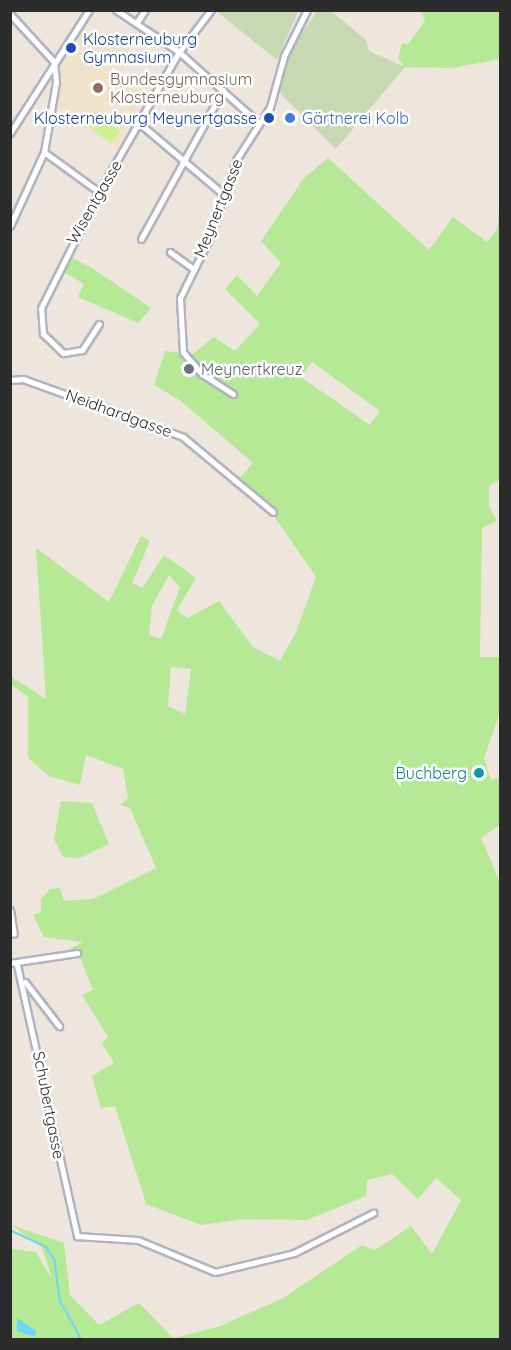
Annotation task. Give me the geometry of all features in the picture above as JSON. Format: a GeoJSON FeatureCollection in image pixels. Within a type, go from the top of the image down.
{"type":"FeatureCollection","features":[{"type":"Feature","properties":{"kind":"street"},"geometry":{"type":"LineString","coordinates":[[10,133],[89,10]]}},
{"type":"Feature","properties":{"kind":"street"},"geometry":{"type":"LineString","coordinates":[[117,10],[179,52],[259,123]]}},
{"type":"Feature","properties":{"kind":"street"},"geometry":{"type":"LineString","coordinates":[[137,22],[145,10]]}},
{"type":"Feature","properties":{"kind":"street","name":"Wisentgasse"},"geometry":{"type":"LineString","coordinates":[[99,324],[82,350],[68,353],[50,345],[39,320],[66,249],[179,52],[211,10]]}},
{"type":"Feature","properties":{"kind":"street","name":"Meynertgasse"},"geometry":{"type":"LineString","coordinates":[[233,394],[202,374],[180,341],[180,297],[223,194],[259,123],[307,10]]}},
{"type":"Feature","properties":{"kind":"street"},"geometry":{"type":"LineString","coordinates":[[10,14],[54,62],[44,152],[10,226]]}},
{"type":"Feature","properties":{"kind":"street"},"geometry":{"type":"LineString","coordinates":[[141,239],[223,90]]}},
{"type":"Feature","properties":{"kind":"street"},"geometry":{"type":"LineString","coordinates":[[139,123],[223,194]]}},
{"type":"Feature","properties":{"kind":"street"},"geometry":{"type":"LineString","coordinates":[[44,152],[99,192]]}},
{"type":"Feature","properties":{"kind":"street"},"geometry":{"type":"LineString","coordinates":[[170,252],[193,269]]}},
{"type":"Feature","properties":{"kind":"street","name":"Neidhardgasse"},"geometry":{"type":"LineString","coordinates":[[10,380],[23,379],[183,437],[273,512]]}},
{"type":"Feature","properties":{"kind":"street"},"geometry":{"type":"LineString","coordinates":[[10,910],[14,934]]}},
{"type":"Feature","properties":{"kind":"street"},"geometry":{"type":"LineString","coordinates":[[14,964],[77,953]]}},
{"type":"Feature","properties":{"kind":"street","name":"Schubertgasse"},"geometry":{"type":"LineString","coordinates":[[14,964],[59,1026]]}},
{"type":"Feature","properties":{"kind":"street","name":"Schubertgasse"},"geometry":{"type":"LineString","coordinates":[[24,980],[72,1231],[85,1239],[138,1240],[215,1272],[294,1253],[373,1213]]}},
{"type":"Feature","properties":{"kind":"shaded area","name":"Bundesgymnasium Klosterneuburg"},"geometry":{"type":"Polygon","coordinates":[[[84,28],[103,42],[111,33],[134,54],[121,76],[149,96],[118,150],[58,104],[60,76],[55,72],[84,28]]]}},
{"type":"Feature","properties":{"kind":"green space"},"geometry":{"type":"Polygon","coordinates":[[[297,10],[298,12],[277,60],[216,11],[297,10]]]}},
{"type":"Feature","properties":{"kind":"green space"},"geometry":{"type":"Polygon","coordinates":[[[317,11],[331,11],[366,40],[369,51],[405,67],[336,149],[277,90],[286,57],[317,11]]]}},
{"type":"Feature","properties":{"kind":"green space"},"geometry":{"type":"Polygon","coordinates":[[[421,11],[500,11],[500,59],[452,68],[405,67],[398,58],[402,43],[408,44],[425,21],[421,11]]]}},
{"type":"Feature","properties":{"kind":"green space"},"geometry":{"type":"Polygon","coordinates":[[[95,111],[121,131],[111,144],[85,124],[95,111]]]}},
{"type":"Feature","properties":{"kind":"green space"},"geometry":{"type":"Polygon","coordinates":[[[328,158],[429,250],[453,217],[487,242],[497,229],[500,204],[500,480],[489,486],[489,506],[497,521],[482,528],[480,657],[500,657],[500,712],[484,758],[491,780],[500,777],[500,825],[481,838],[500,882],[500,1339],[11,1339],[11,1249],[36,1252],[52,1279],[42,1247],[11,1225],[64,1243],[70,1295],[99,1325],[139,1303],[173,1338],[218,1327],[283,1298],[362,1245],[375,1250],[411,1226],[432,1254],[461,1200],[436,1178],[418,1199],[392,1174],[367,1180],[366,1196],[307,1220],[245,1219],[201,1225],[146,1204],[115,1106],[101,1108],[92,1076],[114,1063],[102,1044],[108,1037],[82,995],[93,990],[79,954],[66,951],[83,942],[44,937],[33,915],[41,912],[41,899],[50,889],[60,888],[64,901],[93,899],[156,868],[130,808],[120,805],[128,798],[123,769],[86,755],[80,785],[49,776],[28,758],[28,697],[12,685],[10,676],[46,699],[36,548],[109,602],[141,536],[150,541],[132,583],[142,588],[164,555],[196,578],[177,610],[187,618],[219,601],[253,647],[280,661],[297,630],[316,577],[274,516],[239,479],[253,463],[181,401],[154,385],[165,351],[193,354],[214,337],[235,351],[260,324],[225,289],[237,275],[257,296],[281,263],[261,241],[304,178],[328,158]],[[312,362],[301,377],[370,425],[380,411],[312,362]],[[169,575],[152,606],[149,635],[161,639],[180,587],[169,575]],[[171,667],[168,706],[185,714],[191,669],[171,667]]]}},
{"type":"Feature","properties":{"kind":"green space"},"geometry":{"type":"Polygon","coordinates":[[[68,256],[92,268],[151,308],[138,323],[78,297],[84,284],[62,271],[68,256]]]}},
{"type":"Feature","properties":{"kind":"green space"},"geometry":{"type":"Polygon","coordinates":[[[61,801],[92,803],[109,844],[80,858],[63,857],[54,839],[61,801]]]}},
{"type":"Feature","properties":{"kind":"water"},"geometry":{"type":"Polygon","coordinates":[[[17,1318],[36,1331],[35,1337],[17,1331],[17,1318]]]}},
{"type":"Feature","properties":{"kind":"waterway"},"geometry":{"type":"LineString","coordinates":[[10,1230],[46,1247],[55,1260],[60,1300],[82,1340]]}},
{"type":"Feature","properties":{"kind":"place","name":"Klosterneuburg Gymnasium"},"geometry":{"type":"Point","coordinates":[71,48]}},
{"type":"Feature","properties":{"kind":"place","name":"Bundesgymnasium Klosterneuburg"},"geometry":{"type":"Point","coordinates":[98,88]}},
{"type":"Feature","properties":{"kind":"place","name":"Klosterneuburg Meynertgasse"},"geometry":{"type":"Point","coordinates":[269,118]}},
{"type":"Feature","properties":{"kind":"place","name":"Gärtnerei Kolb"},"geometry":{"type":"Point","coordinates":[290,118]}},
{"type":"Feature","properties":{"kind":"place","name":"Meynertkreuz"},"geometry":{"type":"Point","coordinates":[189,369]}},
{"type":"Feature","properties":{"kind":"place","name":"Buchberg"},"geometry":{"type":"Point","coordinates":[479,773]}}]}
